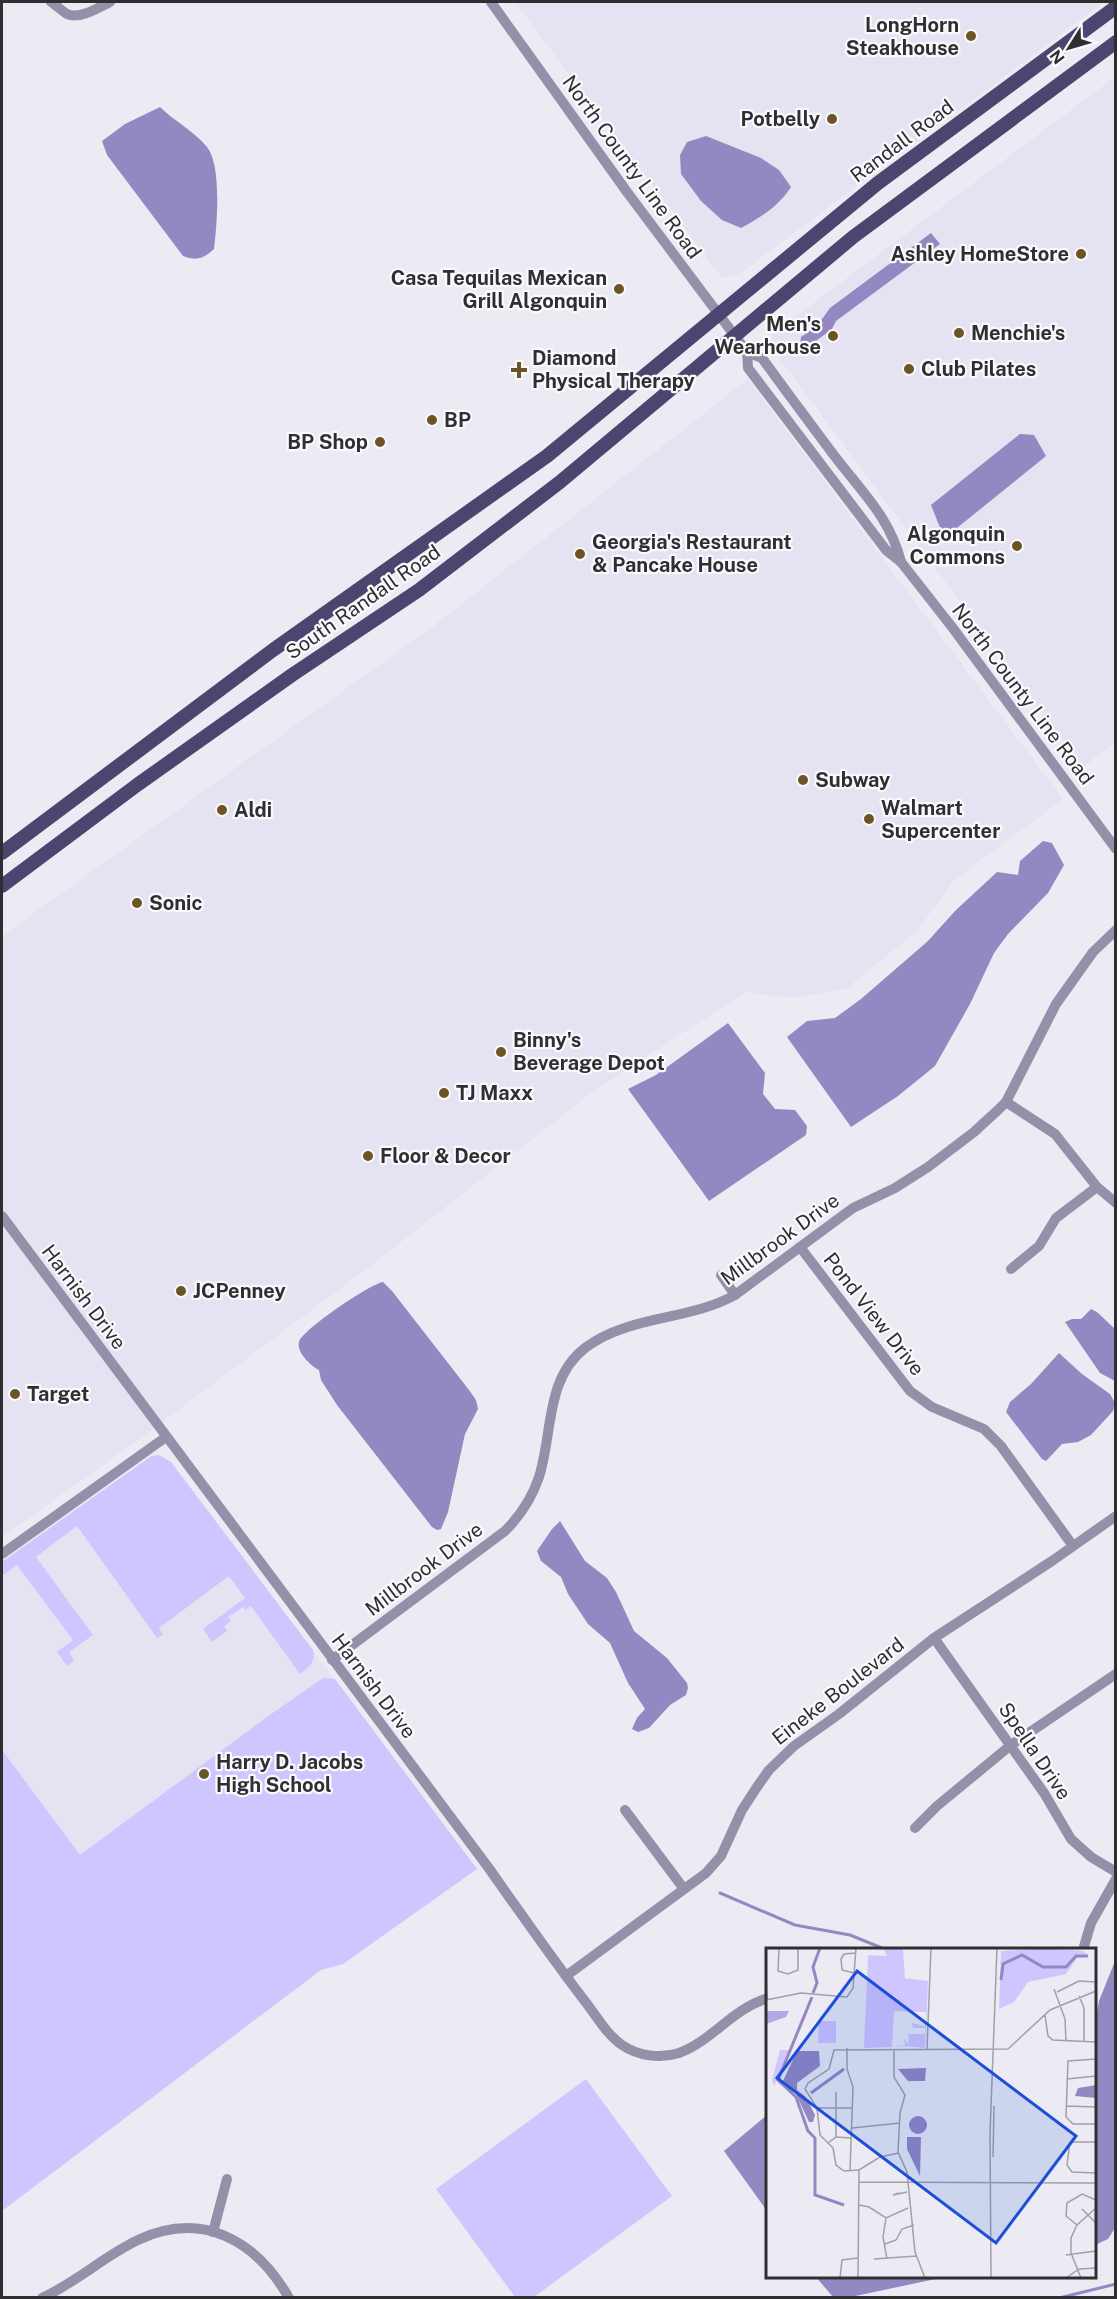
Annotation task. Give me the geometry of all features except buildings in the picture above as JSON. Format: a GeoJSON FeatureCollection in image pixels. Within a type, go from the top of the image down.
{"type":"FeatureCollection","features":[{"type":"Feature","properties":{"kind":"main road","name":"Randall Road"},"geometry":{"type":"LineString","coordinates":[[718,314],[878,183],[1116,7]]}},
{"type":"Feature","properties":{"kind":"main road"},"geometry":{"type":"LineString","coordinates":[[736,336],[863,230],[1116,42]]}},
{"type":"Feature","properties":{"kind":"main road","name":"South Randall Road"},"geometry":{"type":"LineString","coordinates":[[2,853],[273,650],[547,456],[718,314]]}},
{"type":"Feature","properties":{"kind":"main road","name":"South Randall Road"},"geometry":{"type":"LineString","coordinates":[[2,886],[137,785],[292,675],[419,590],[560,482],[736,336]]}},
{"type":"Feature","properties":{"kind":"street"},"geometry":{"type":"LineString","coordinates":[[51,2],[68,14],[74,15],[111,2]]}},
{"type":"Feature","properties":{"kind":"street","name":"North County Line Road"},"geometry":{"type":"LineString","coordinates":[[490,2],[627,192],[736,336],[747,352],[748,368],[886,550],[901,562],[1116,849]]}},
{"type":"Feature","properties":{"kind":"street","name":"North County Line Road"},"geometry":{"type":"LineString","coordinates":[[747,352],[762,358],[835,456],[872,501],[896,541],[901,562]]}},
{"type":"Feature","properties":{"kind":"street","name":"Millbrook Drive"},"geometry":{"type":"LineString","coordinates":[[332,1660],[505,1531],[517,1519],[538,1480],[553,1403],[561,1376],[568,1364],[579,1353],[608,1333],[713,1306],[735,1295],[853,1208],[895,1188],[928,1167],[974,1132],[1006,1102],[1056,1004],[1093,952],[1116,930]]}},
{"type":"Feature","properties":{"kind":"street"},"geometry":{"type":"LineString","coordinates":[[1006,1102],[1055,1134],[1097,1187],[1116,1203]]}},
{"type":"Feature","properties":{"kind":"street"},"geometry":{"type":"LineString","coordinates":[[1011,1269],[1039,1246],[1056,1218],[1097,1187]]}},
{"type":"Feature","properties":{"kind":"street","name":"Harnish Drive"},"geometry":{"type":"LineString","coordinates":[[2,1216],[614,2038],[633,2051],[655,2056],[680,2052],[699,2042],[741,2010],[766,1999]]}},
{"type":"Feature","properties":{"kind":"street","name":"Pond View Drive"},"geometry":{"type":"LineString","coordinates":[[800,1247],[905,1385],[932,1407],[984,1429],[1001,1446],[1073,1546]]}},
{"type":"Feature","properties":{"kind":"street"},"geometry":{"type":"LineString","coordinates":[[721,1275],[735,1295]]}},
{"type":"Feature","properties":{"kind":"street"},"geometry":{"type":"LineString","coordinates":[[2,1554],[166,1437]]}},
{"type":"Feature","properties":{"kind":"street","name":"Eineke Boulevard"},"geometry":{"type":"LineString","coordinates":[[566,1976],[706,1873],[721,1856],[742,1810],[757,1786],[782,1756],[934,1638],[1116,1516]]}},
{"type":"Feature","properties":{"kind":"street","name":"Spella Drive"},"geometry":{"type":"LineString","coordinates":[[934,1638],[1044,1793],[1071,1839],[1091,1857],[1116,1872]]}},
{"type":"Feature","properties":{"kind":"street"},"geometry":{"type":"LineString","coordinates":[[915,1828],[1011,1745],[1116,1674]]}},
{"type":"Feature","properties":{"kind":"street"},"geometry":{"type":"LineString","coordinates":[[625,1810],[684,1889]]}},
{"type":"Feature","properties":{"kind":"street"},"geometry":{"type":"LineString","coordinates":[[1084,1948],[1091,1923],[1116,1879]]}},
{"type":"Feature","properties":{"kind":"street"},"geometry":{"type":"LineString","coordinates":[[213,2232],[227,2180]]}},
{"type":"Feature","properties":{"kind":"street"},"geometry":{"type":"LineString","coordinates":[[42,2298],[64,2287],[123,2249],[150,2235],[175,2229],[224,2234],[257,2256],[271,2270],[289,2298]]}},
{"type":"Feature","properties":{"kind":"shaded area"},"geometry":{"type":"Polygon","coordinates":[[[515,2],[1104,2],[740,273],[722,278],[515,2]]]}},
{"type":"Feature","properties":{"kind":"shaded area","name":"Algonquin Commons"},"geometry":{"type":"Polygon","coordinates":[[[1115,77],[1115,742],[1083,767],[774,351],[771,335],[1115,77]]]}},
{"type":"Feature","properties":{"kind":"shaded area"},"geometry":{"type":"Polygon","coordinates":[[[160,107],[202,141],[212,156],[217,181],[214,249],[200,258],[183,256],[107,155],[102,141],[125,124],[160,107]]]}},
{"type":"Feature","properties":{"kind":"shaded area"},"geometry":{"type":"Polygon","coordinates":[[[706,136],[761,158],[779,170],[791,187],[775,206],[741,228],[722,220],[701,201],[681,174],[680,155],[687,142],[706,136]]]}},
{"type":"Feature","properties":{"kind":"shaded area"},"geometry":{"type":"Polygon","coordinates":[[[931,233],[940,244],[836,321],[832,329],[805,349],[800,346],[801,337],[817,326],[830,308],[931,233]]]}},
{"type":"Feature","properties":{"kind":"shaded area"},"geometry":{"type":"Polygon","coordinates":[[[748,379],[1063,799],[953,881],[917,931],[846,989],[793,998],[745,992],[591,1093],[387,1253],[138,1440],[2,1537],[2,936],[431,628],[748,379]]]}},
{"type":"Feature","properties":{"kind":"shaded area"},"geometry":{"type":"Polygon","coordinates":[[[1020,434],[1034,435],[1046,456],[952,532],[941,530],[931,505],[1020,434]]]}},
{"type":"Feature","properties":{"kind":"shaded area"},"geometry":{"type":"Polygon","coordinates":[[[1043,841],[1052,843],[1064,865],[1048,893],[1008,934],[994,953],[970,1004],[935,1066],[898,1096],[851,1127],[787,1037],[807,1021],[835,1018],[861,999],[928,941],[955,911],[997,872],[1018,875],[1020,861],[1043,841]]]}},
{"type":"Feature","properties":{"kind":"shaded area"},"geometry":{"type":"Polygon","coordinates":[[[728,1023],[765,1073],[763,1094],[775,1109],[795,1110],[807,1126],[806,1135],[709,1201],[628,1089],[656,1075],[728,1023]]]}},
{"type":"Feature","properties":{"kind":"shaded area"},"geometry":{"type":"Polygon","coordinates":[[[383,1282],[469,1390],[476,1400],[478,1409],[465,1434],[448,1512],[441,1529],[437,1530],[432,1527],[337,1405],[321,1380],[319,1370],[305,1358],[299,1346],[303,1336],[323,1318],[383,1282]]]}},
{"type":"Feature","properties":{"kind":"shaded area"},"geometry":{"type":"Polygon","coordinates":[[[1091,1309],[1115,1329],[1115,1381],[1100,1373],[1065,1322],[1081,1319],[1091,1309]]]}},
{"type":"Feature","properties":{"kind":"shaded area"},"geometry":{"type":"Polygon","coordinates":[[[1059,1353],[1082,1374],[1110,1394],[1115,1403],[1113,1411],[1091,1435],[1078,1442],[1062,1444],[1046,1461],[1042,1459],[1006,1412],[1010,1402],[1031,1384],[1059,1353]]]}},
{"type":"Feature","properties":{"kind":"shaded area","name":"Harry D. Jacobs High School"},"geometry":{"type":"Polygon","coordinates":[[[159,1455],[171,1462],[477,1869],[343,1964],[321,1970],[2,2211],[2,1562],[151,1456],[159,1455]]]}},
{"type":"Feature","properties":{"kind":"shaded area"},"geometry":{"type":"Polygon","coordinates":[[[159,1455],[171,1462],[313,1650],[313,1661],[300,1674],[251,1606],[245,1610],[243,1607],[228,1617],[231,1621],[224,1626],[227,1631],[212,1642],[203,1629],[245,1598],[229,1576],[159,1628],[163,1635],[157,1638],[77,1526],[36,1557],[93,1635],[69,1652],[74,1660],[67,1666],[57,1652],[73,1640],[17,1565],[2,1576],[2,1562],[151,1456],[159,1455]]]}},
{"type":"Feature","properties":{"kind":"shaded area"},"geometry":{"type":"Polygon","coordinates":[[[560,1521],[585,1561],[607,1578],[634,1631],[667,1658],[687,1683],[686,1695],[670,1705],[649,1728],[638,1732],[632,1729],[637,1718],[645,1709],[628,1683],[610,1643],[588,1624],[568,1594],[561,1577],[541,1561],[537,1551],[560,1521]]]}},
{"type":"Feature","properties":{"kind":"shaded area","name":"Harry D. Jacobs High School"},"geometry":{"type":"Polygon","coordinates":[[[323,1678],[335,1679],[477,1869],[343,1964],[321,1970],[2,2211],[2,1750],[80,1855],[323,1678]]]}},
{"type":"Feature","properties":{"kind":"shaded area"},"geometry":{"type":"Polygon","coordinates":[[[1115,1961],[1115,2228],[1108,2239],[1096,2245],[1096,2019],[1099,2001],[1115,1961]]]}},
{"type":"Feature","properties":{"kind":"shaded area"},"geometry":{"type":"Polygon","coordinates":[[[586,2079],[672,2196],[534,2297],[515,2297],[436,2189],[586,2079]]]}},
{"type":"Feature","properties":{"kind":"shaded area"},"geometry":{"type":"Polygon","coordinates":[[[766,2116],[766,2210],[724,2151],[766,2116]]]}},
{"type":"Feature","properties":{"kind":"shaded area"},"geometry":{"type":"Polygon","coordinates":[[[817,2278],[940,2278],[846,2298],[833,2297],[817,2278]]]}},
{"type":"Feature","properties":{"kind":"waterway"},"geometry":{"type":"LineString","coordinates":[[720,1893],[795,1925],[850,1935],[882,1948]]}},
{"type":"Feature","properties":{"kind":"waterway"},"geometry":{"type":"LineString","coordinates":[[1059,2298],[1116,2284]]}},
{"type":"Feature","properties":{"kind":"place","name":"LongHorn Steakhouse"},"geometry":{"type":"Point","coordinates":[971,36]}},
{"type":"Feature","properties":{"kind":"place","name":"Potbelly"},"geometry":{"type":"Point","coordinates":[832,119]}},
{"type":"Feature","properties":{"kind":"place","name":"Ashley HomeStore"},"geometry":{"type":"Point","coordinates":[1081,254]}},
{"type":"Feature","properties":{"kind":"place","name":"Casa Tequilas Mexican Grill Algonquin"},"geometry":{"type":"Point","coordinates":[619,289]}},
{"type":"Feature","properties":{"kind":"place","name":"Menchie's"},"geometry":{"type":"Point","coordinates":[959,333]}},
{"type":"Feature","properties":{"kind":"place","name":"Men's Wearhouse"},"geometry":{"type":"Point","coordinates":[833,336]}},
{"type":"Feature","properties":{"kind":"place","name":"Club Pilates"},"geometry":{"type":"Point","coordinates":[909,369]}},
{"type":"Feature","properties":{"kind":"place","name":"Diamond Physical Therapy"},"geometry":{"type":"Point","coordinates":[519,370]}},
{"type":"Feature","properties":{"kind":"place","name":"BP"},"geometry":{"type":"Point","coordinates":[432,420]}},
{"type":"Feature","properties":{"kind":"place","name":"BP Shop"},"geometry":{"type":"Point","coordinates":[380,442]}},
{"type":"Feature","properties":{"kind":"place","name":"Algonquin Commons"},"geometry":{"type":"Point","coordinates":[1017,546]}},
{"type":"Feature","properties":{"kind":"place","name":"Georgia's Restaurant & Pancake House"},"geometry":{"type":"Point","coordinates":[580,554]}},
{"type":"Feature","properties":{"kind":"place","name":"Subway"},"geometry":{"type":"Point","coordinates":[803,780]}},
{"type":"Feature","properties":{"kind":"place","name":"Aldi"},"geometry":{"type":"Point","coordinates":[222,810]}},
{"type":"Feature","properties":{"kind":"place","name":"Walmart Supercenter"},"geometry":{"type":"Point","coordinates":[869,819]}},
{"type":"Feature","properties":{"kind":"place","name":"Sonic"},"geometry":{"type":"Point","coordinates":[137,903]}},
{"type":"Feature","properties":{"kind":"place","name":"Binny's Beverage Depot"},"geometry":{"type":"Point","coordinates":[501,1052]}},
{"type":"Feature","properties":{"kind":"place","name":"TJ Maxx"},"geometry":{"type":"Point","coordinates":[444,1093]}},
{"type":"Feature","properties":{"kind":"place","name":"Floor & Decor"},"geometry":{"type":"Point","coordinates":[368,1156]}},
{"type":"Feature","properties":{"kind":"place","name":"JCPenney"},"geometry":{"type":"Point","coordinates":[181,1291]}},
{"type":"Feature","properties":{"kind":"place","name":"Target"},"geometry":{"type":"Point","coordinates":[15,1394]}},
{"type":"Feature","properties":{"kind":"place","name":"Harry D. Jacobs High School"},"geometry":{"type":"Point","coordinates":[204,1774]}}]}
